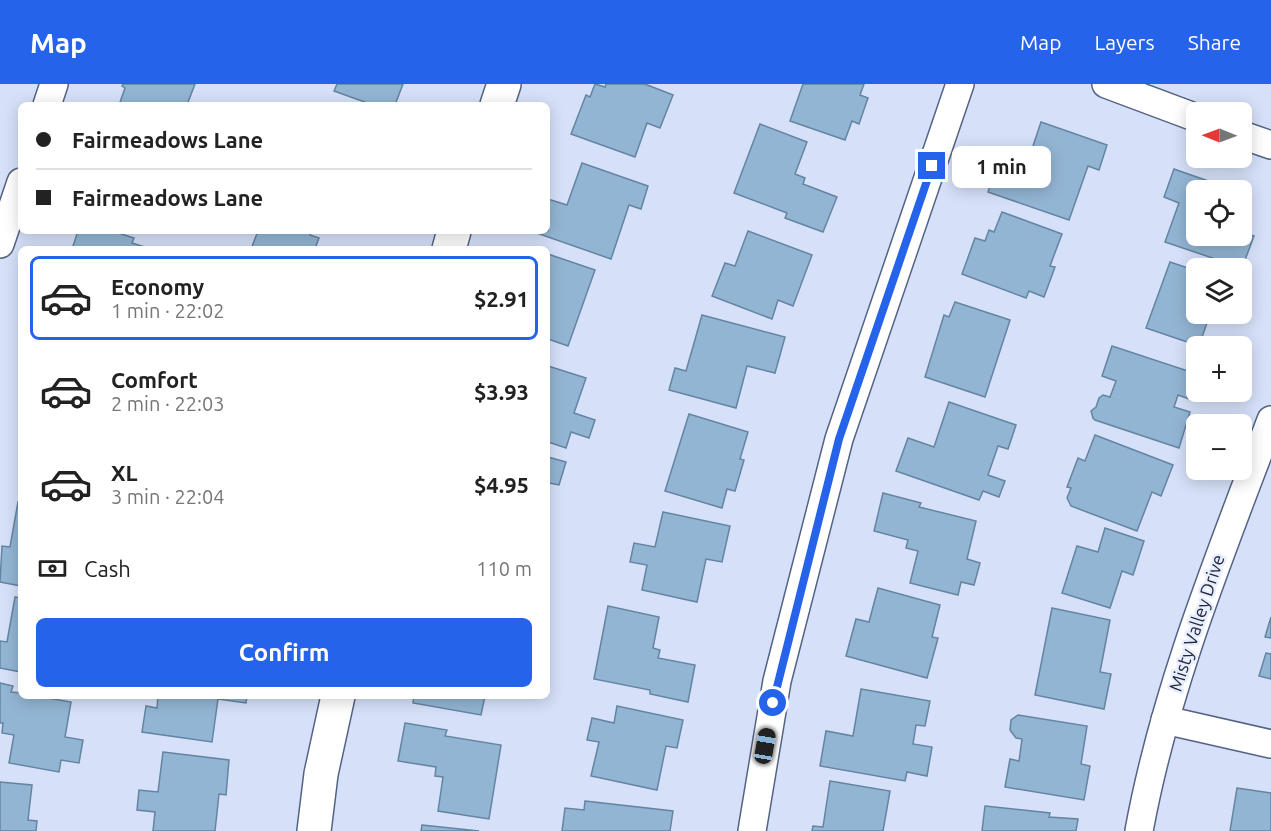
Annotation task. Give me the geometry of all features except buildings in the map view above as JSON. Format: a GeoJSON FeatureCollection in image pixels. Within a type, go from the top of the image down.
{"type":"FeatureCollection","features":[{"type":"Feature","properties":{"kind":"street"},"geometry":{"type":"LineString","coordinates":[[48,102],[54,84]]}},
{"type":"Feature","properties":{"kind":"street"},"geometry":{"type":"LineString","coordinates":[[498,102],[504,84]]}},
{"type":"Feature","properties":{"kind":"street"},"geometry":{"type":"LineString","coordinates":[[752,831],[777,681],[839,439],[960,84]]}},
{"type":"Feature","properties":{"kind":"street"},"geometry":{"type":"LineString","coordinates":[[1106,84],[1186,114]]}},
{"type":"Feature","properties":{"kind":"street"},"geometry":{"type":"LineString","coordinates":[[1252,139],[1271,146]]}},
{"type":"Feature","properties":{"kind":"street"},"geometry":{"type":"LineString","coordinates":[[0,244],[18,191]]}},
{"type":"Feature","properties":{"kind":"street","name":"Misty Valley Drive"},"geometry":{"type":"LineString","coordinates":[[1139,831],[1148,782],[1165,720],[1210,580],[1271,420]]}},
{"type":"Feature","properties":{"kind":"street"},"geometry":{"type":"LineString","coordinates":[[314,831],[321,774],[337,699]]}},
{"type":"Feature","properties":{"kind":"street"},"geometry":{"type":"LineString","coordinates":[[1165,720],[1271,744]]}},
{"type":"Feature","properties":{"kind":"route"},"geometry":{"type":"LineString","coordinates":[[773,703],[839,439],[932,166]]}}]}
